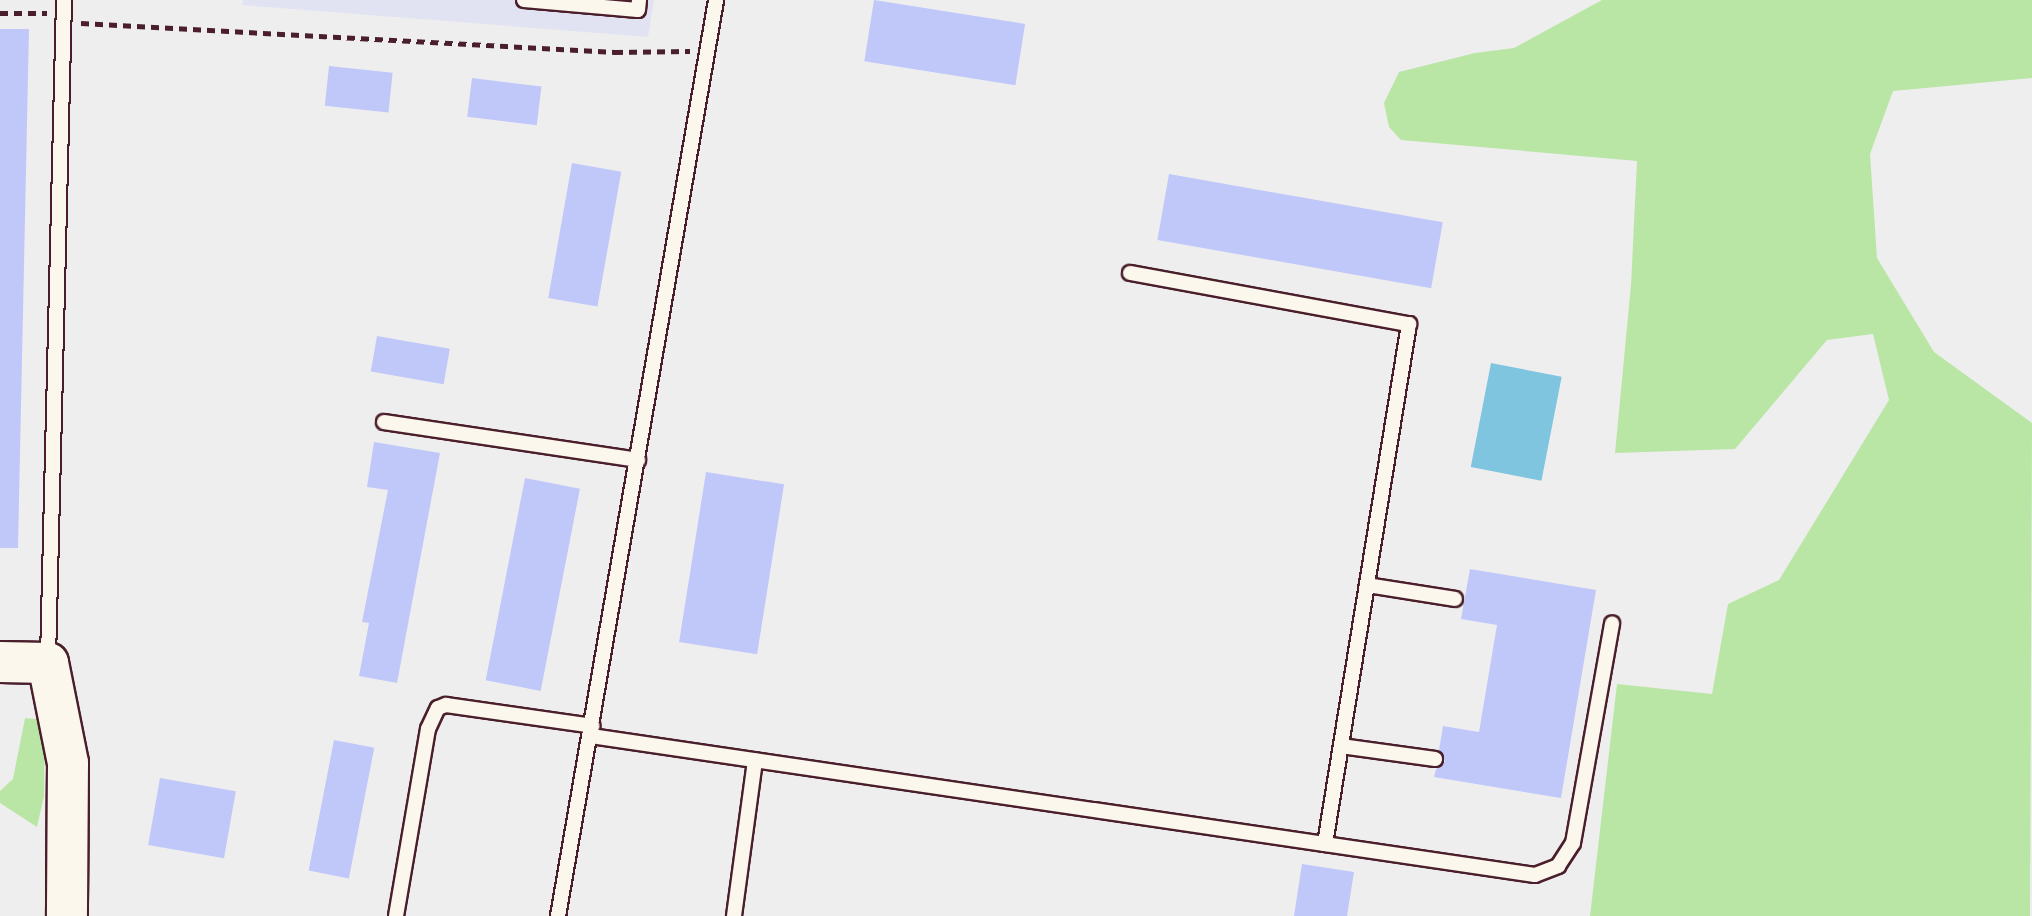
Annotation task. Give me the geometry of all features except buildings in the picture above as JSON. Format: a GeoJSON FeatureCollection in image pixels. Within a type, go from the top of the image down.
{"type":"FeatureCollection","features":[{"type":"Feature","properties":{"kind":"street"},"geometry":{"type":"LineString","coordinates":[[0,662],[48,663],[61,712],[68,763],[67,916]]}},
{"type":"Feature","properties":{"kind":"lane"},"geometry":{"type":"LineString","coordinates":[[524,0],[638,10],[639,0]]}},
{"type":"Feature","properties":{"kind":"lane"},"geometry":{"type":"LineString","coordinates":[[558,916],[716,0]]}},
{"type":"Feature","properties":{"kind":"lane"},"geometry":{"type":"LineString","coordinates":[[48,663],[64,12]]}},
{"type":"Feature","properties":{"kind":"lane"},"geometry":{"type":"LineString","coordinates":[[1130,273],[1409,324],[1325,844]]}},
{"type":"Feature","properties":{"kind":"lane"},"geometry":{"type":"LineString","coordinates":[[384,422],[638,460]]}},
{"type":"Feature","properties":{"kind":"lane"},"geometry":{"type":"LineString","coordinates":[[1367,585],[1455,599]]}},
{"type":"Feature","properties":{"kind":"lane"},"geometry":{"type":"LineString","coordinates":[[396,916],[428,729],[438,708],[446,705],[755,760],[1526,874],[1547,872],[1558,866],[1573,843],[1612,623]]}},
{"type":"Feature","properties":{"kind":"lane"},"geometry":{"type":"LineString","coordinates":[[1341,746],[1435,759]]}},
{"type":"Feature","properties":{"kind":"lane"},"geometry":{"type":"LineString","coordinates":[[734,916],[755,760]]}},
{"type":"Feature","properties":{"kind":"path"},"geometry":{"type":"LineString","coordinates":[[0,13],[64,12],[615,52],[677,53],[707,49]]}},
{"type":"Feature","properties":{"kind":"shaded area"},"geometry":{"type":"Polygon","coordinates":[[[243,0],[654,0],[648,37],[242,5],[243,0]]]}},
{"type":"Feature","properties":{"kind":"green space"},"geometry":{"type":"Polygon","coordinates":[[[1602,0],[2032,0],[2032,78],[1893,91],[1870,154],[1877,258],[1934,352],[2032,423],[2030,916],[1590,916],[1617,684],[1712,694],[1728,604],[1779,580],[1889,400],[1873,334],[1827,340],[1735,449],[1615,453],[1631,285],[1637,161],[1401,140],[1389,127],[1384,103],[1399,72],[1475,53],[1514,48],[1602,0]]]}},
{"type":"Feature","properties":{"kind":"green space"},"geometry":{"type":"Polygon","coordinates":[[[25,718],[45,720],[44,796],[37,827],[0,803],[0,791],[13,779],[25,718]]]}},
{"type":"Feature","properties":{"kind":"water"},"geometry":{"type":"Polygon","coordinates":[[[1491,363],[1562,377],[1541,481],[1471,467],[1491,363]]]}}]}
